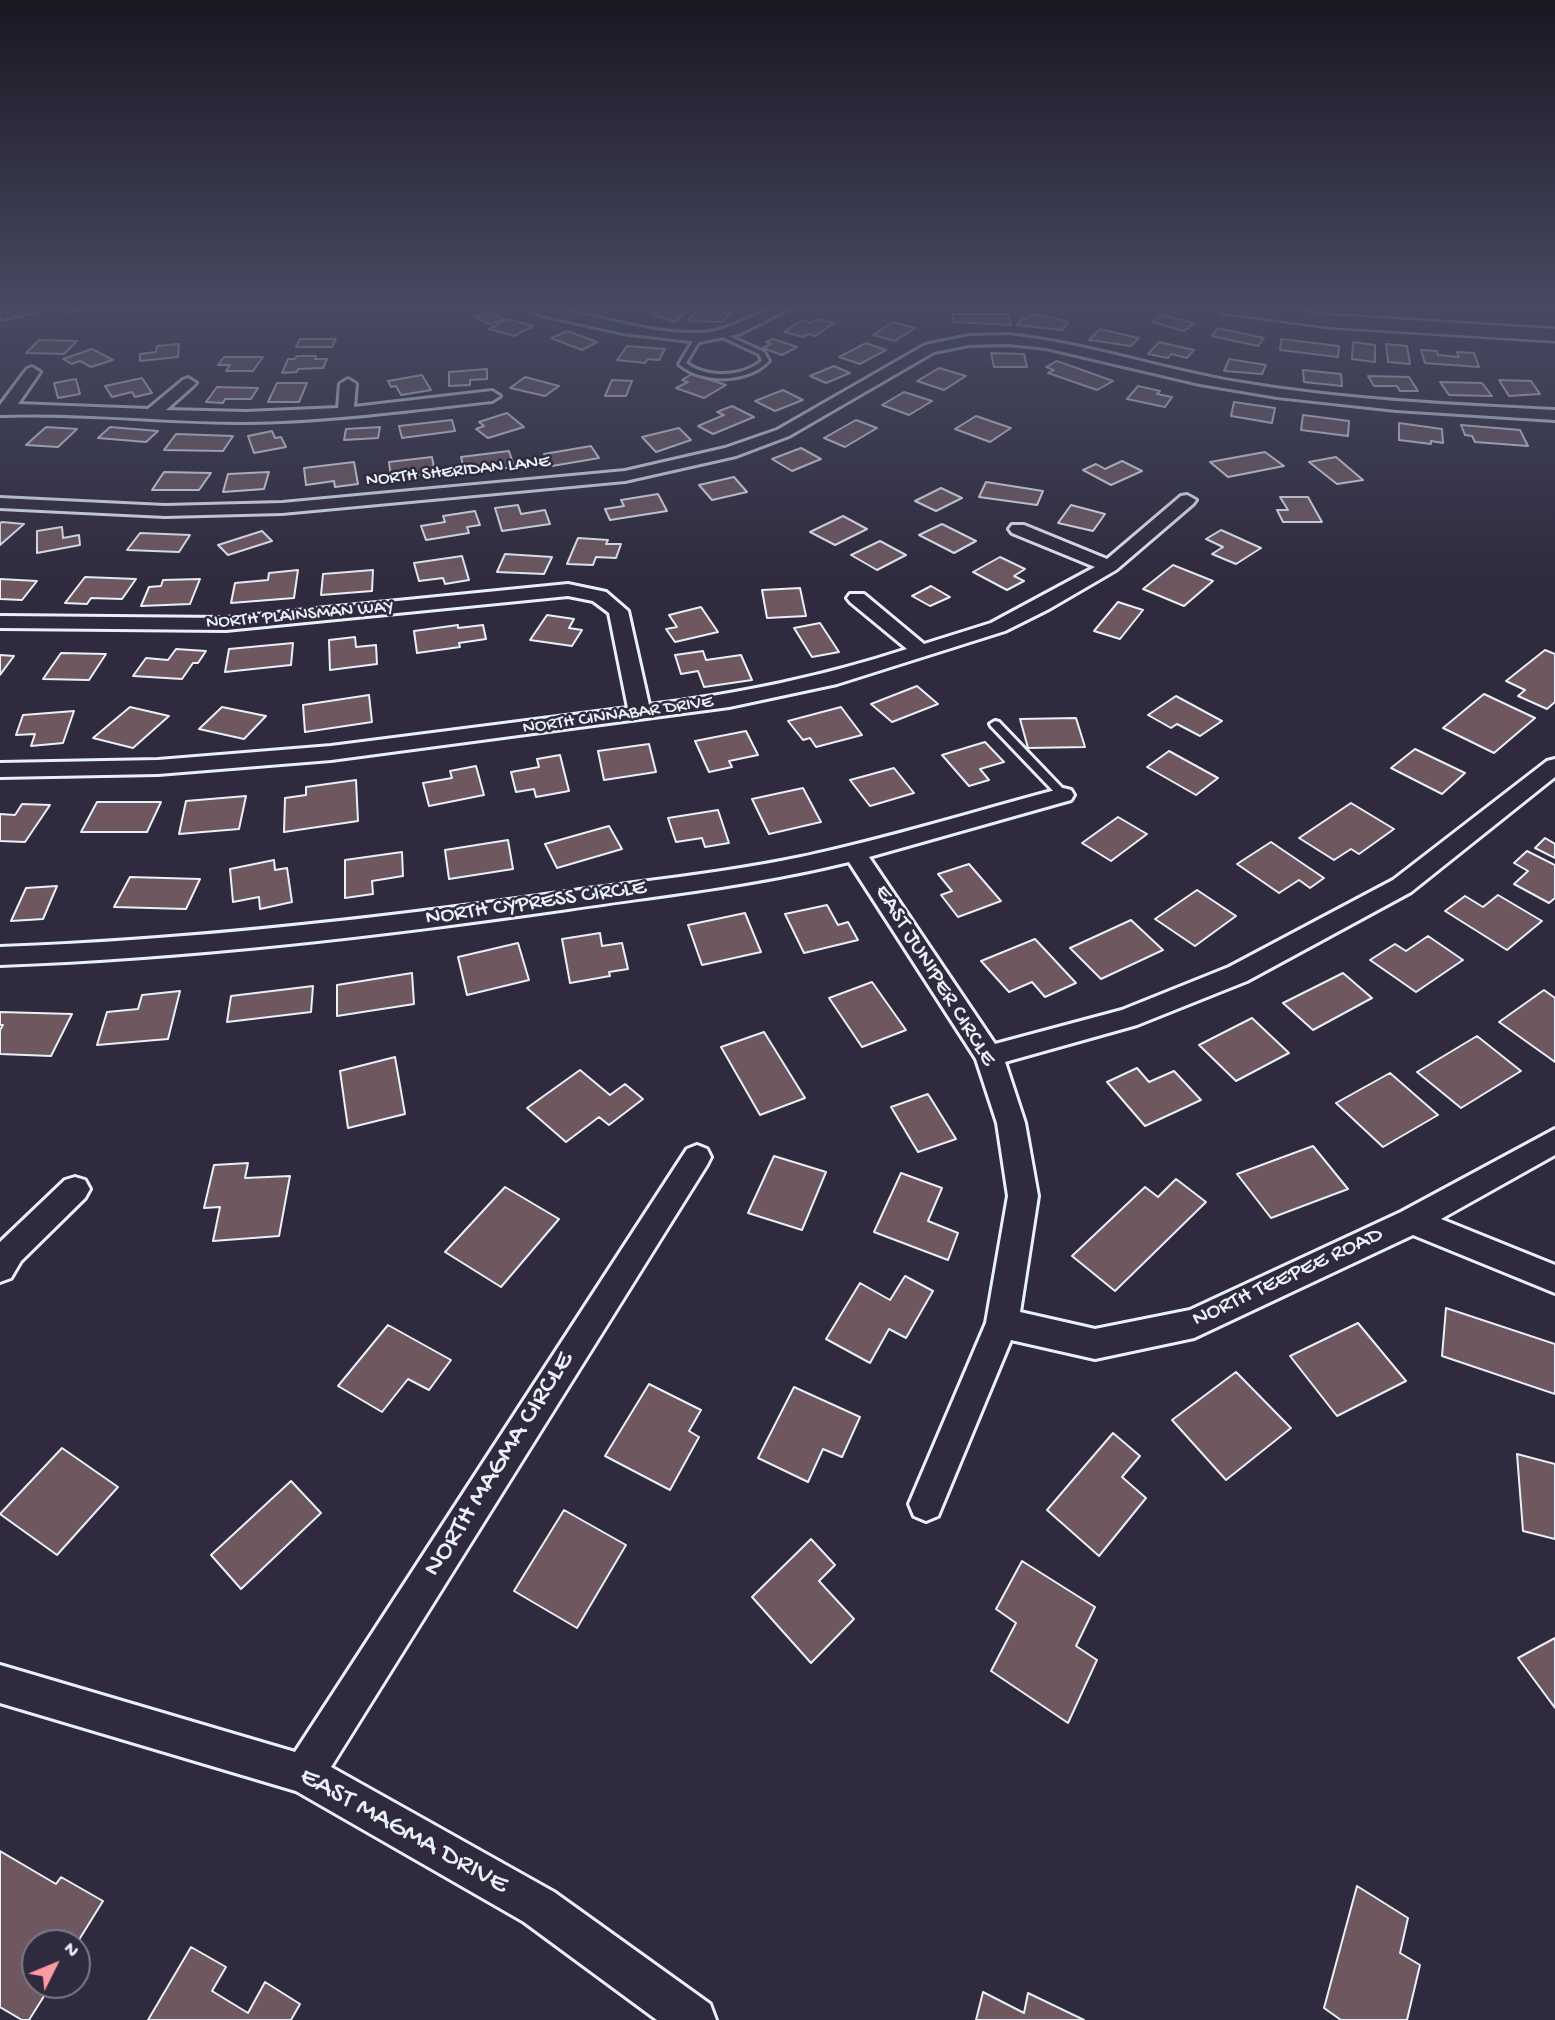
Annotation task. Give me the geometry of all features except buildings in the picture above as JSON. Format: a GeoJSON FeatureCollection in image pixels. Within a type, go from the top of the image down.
{"type":"FeatureCollection","features":[{"type":"Feature","properties":{"kind":"street"},"geometry":{"type":"LineString","coordinates":[[152,413],[166,401]]}},
{"type":"Feature","properties":{"kind":"street"},"geometry":{"type":"LineString","coordinates":[[346,411],[347,401]]}},
{"type":"Feature","properties":{"kind":"street"},"geometry":{"type":"LineString","coordinates":[[3,410],[248,417],[441,401]]}},
{"type":"Feature","properties":{"kind":"street","name":"NORTH SHERIDAN LANE"},"geometry":{"type":"LineString","coordinates":[[0,503],[165,510],[282,508],[625,476],[741,449],[783,433],[838,401]]}},
{"type":"Feature","properties":{"kind":"street","name":"NORTH SHERIDAN LANE"},"geometry":{"type":"LineString","coordinates":[[1362,401],[1555,415]]}},
{"type":"Feature","properties":{"kind":"street","name":"NORTH CINNABAR DRIVE"},"geometry":{"type":"LineString","coordinates":[[0,771],[158,767],[331,753],[729,701],[837,678],[998,627],[1082,584],[1109,566],[1187,500]]}},
{"type":"Feature","properties":{"kind":"street"},"geometry":{"type":"LineString","coordinates":[[1018,529],[1109,566]]}},
{"type":"Feature","properties":{"kind":"street","name":"NORTH PLAINSMAN WAY"},"geometry":{"type":"LineString","coordinates":[[0,622],[226,624],[568,590],[599,596],[618,611],[640,714]]}},
{"type":"Feature","properties":{"kind":"street"},"geometry":{"type":"LineString","coordinates":[[857,598],[921,651]]}},
{"type":"Feature","properties":{"kind":"street"},"geometry":{"type":"LineString","coordinates":[[989,1056],[1128,1018],[1238,974],[1402,886],[1555,766]]}},
{"type":"Feature","properties":{"kind":"street","name":"NORTH CYPRESS CIRCLE"},"geometry":{"type":"LineString","coordinates":[[0,956],[105,953],[439,919],[798,866],[855,853],[1063,795]]}},
{"type":"Feature","properties":{"kind":"street","name":"EAST JUNIPER CIRCLE"},"geometry":{"type":"LineString","coordinates":[[855,853],[989,1056],[1011,1123],[1023,1196],[1002,1323],[926,1504]]}},
{"type":"Feature","properties":{"kind":"street","name":"NORTH TEEPEE ROAD"},"geometry":{"type":"LineString","coordinates":[[1002,1323],[1095,1345],[1195,1324],[1412,1221],[1555,1141]]}},
{"type":"Feature","properties":{"kind":"street","name":"NORTH MAGMA CIRCLE"},"geometry":{"type":"LineString","coordinates":[[304,1774],[696,1157]]}},
{"type":"Feature","properties":{"kind":"street"},"geometry":{"type":"LineString","coordinates":[[0,1268],[10,1252],[75,1189]]}},
{"type":"Feature","properties":{"kind":"street"},"geometry":{"type":"LineString","coordinates":[[1412,1221],[1555,1279]]}},
{"type":"Feature","properties":{"kind":"street","name":"EAST MAGMA DRIVE"},"geometry":{"type":"LineString","coordinates":[[0,1684],[304,1774],[538,1907],[694,2020]]}},
{"type":"Feature","properties":{"kind":"lane"},"geometry":{"type":"LineString","coordinates":[[995,724],[1063,795]]}}]}
